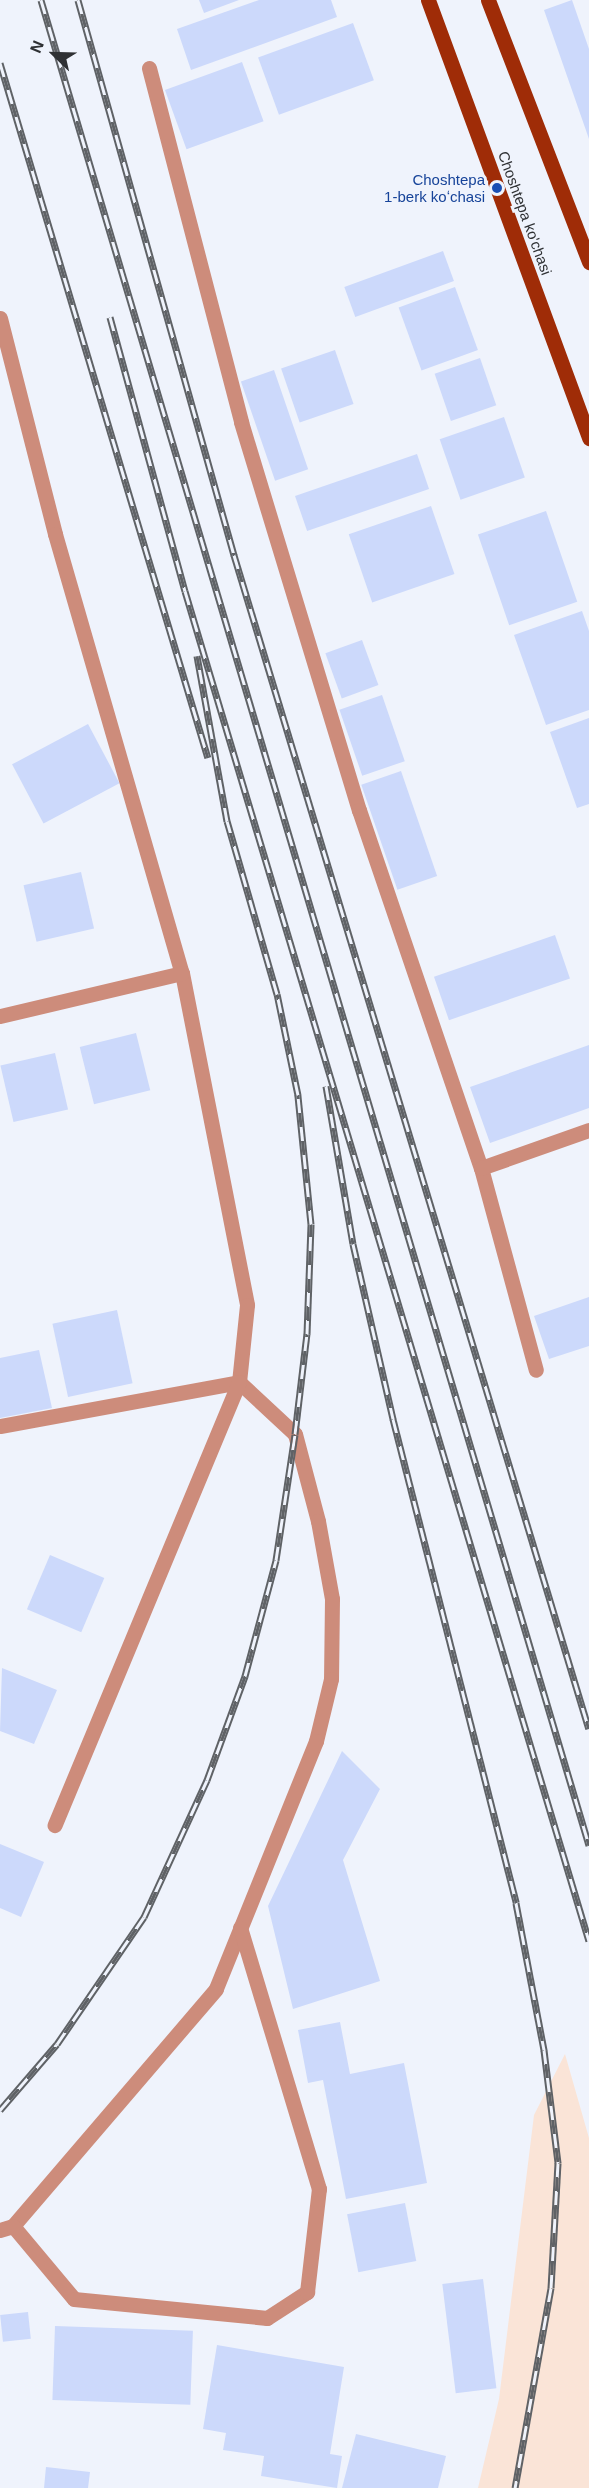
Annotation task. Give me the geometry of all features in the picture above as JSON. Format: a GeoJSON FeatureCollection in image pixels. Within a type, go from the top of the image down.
{"type":"FeatureCollection","features":[{"type":"Feature","properties":{"kind":"main road","name":"Choshtepa ko'chasi"},"geometry":{"type":"LineString","coordinates":[[428,0],[589,438]]}},
{"type":"Feature","properties":{"kind":"main road"},"geometry":{"type":"LineString","coordinates":[[488,0],[589,262]]}},
{"type":"Feature","properties":{"kind":"street"},"geometry":{"type":"LineString","coordinates":[[149,68],[241,422],[359,810],[481,1168],[536,1370]]}},
{"type":"Feature","properties":{"kind":"street"},"geometry":{"type":"LineString","coordinates":[[0,318],[55,534],[182,973],[247,1305],[239,1382],[55,1825]]}},
{"type":"Feature","properties":{"kind":"street"},"geometry":{"type":"LineString","coordinates":[[0,1016],[182,973]]}},
{"type":"Feature","properties":{"kind":"street"},"geometry":{"type":"LineString","coordinates":[[481,1168],[589,1130]]}},
{"type":"Feature","properties":{"kind":"street"},"geometry":{"type":"LineString","coordinates":[[0,1426],[239,1382]]}},
{"type":"Feature","properties":{"kind":"street"},"geometry":{"type":"LineString","coordinates":[[239,1382],[295,1434],[318,1521],[332,1599],[331,1679],[316,1741],[240,1928],[216,1989],[6,2228],[74,2299],[267,2318],[307,2292],[319,2189],[240,1928]]}},
{"type":"Feature","properties":{"kind":"shaded area"},"geometry":{"type":"Polygon","coordinates":[[[565,2054],[589,2138],[589,2488],[478,2488],[499,2399],[534,2115],[565,2054]]]}},
{"type":"Feature","properties":{"kind":"building"},"geometry":{"type":"Polygon","coordinates":[[[199,0],[239,0],[204,13],[199,0]]]}},
{"type":"Feature","properties":{"kind":"building"},"geometry":{"type":"Polygon","coordinates":[[[259,0],[331,0],[337,17],[191,70],[177,29],[259,0]]]}},
{"type":"Feature","properties":{"kind":"building"},"geometry":{"type":"Polygon","coordinates":[[[572,0],[589,49],[589,139],[544,10],[572,0]]]}},
{"type":"Feature","properties":{"kind":"building"},"geometry":{"type":"Polygon","coordinates":[[[353,23],[374,80],[279,115],[258,58],[353,23]]]}},
{"type":"Feature","properties":{"kind":"building"},"geometry":{"type":"Polygon","coordinates":[[[242,62],[264,121],[186,149],[165,90],[242,62]]]}},
{"type":"Feature","properties":{"kind":"building"},"geometry":{"type":"Polygon","coordinates":[[[443,251],[454,281],[355,317],[344,287],[443,251]]]}},
{"type":"Feature","properties":{"kind":"building"},"geometry":{"type":"Polygon","coordinates":[[[455,287],[478,350],[422,370],[399,308],[455,287]]]}},
{"type":"Feature","properties":{"kind":"building"},"geometry":{"type":"Polygon","coordinates":[[[335,350],[354,404],[300,422],[281,369],[335,350]]]}},
{"type":"Feature","properties":{"kind":"building"},"geometry":{"type":"Polygon","coordinates":[[[480,358],[496,405],[451,421],[435,374],[480,358]]]}},
{"type":"Feature","properties":{"kind":"building"},"geometry":{"type":"Polygon","coordinates":[[[274,370],[308,469],[275,481],[241,381],[274,370]]]}},
{"type":"Feature","properties":{"kind":"building"},"geometry":{"type":"Polygon","coordinates":[[[504,417],[525,478],[461,500],[440,439],[504,417]]]}},
{"type":"Feature","properties":{"kind":"building"},"geometry":{"type":"Polygon","coordinates":[[[417,454],[429,489],[307,531],[295,496],[417,454]]]}},
{"type":"Feature","properties":{"kind":"building"},"geometry":{"type":"Polygon","coordinates":[[[431,506],[454,574],[372,602],[349,534],[431,506]]]}},
{"type":"Feature","properties":{"kind":"building"},"geometry":{"type":"Polygon","coordinates":[[[546,511],[577,602],[509,625],[478,534],[546,511]]]}},
{"type":"Feature","properties":{"kind":"building"},"geometry":{"type":"Polygon","coordinates":[[[582,611],[589,631],[589,710],[546,725],[514,635],[582,611]]]}},
{"type":"Feature","properties":{"kind":"building"},"geometry":{"type":"Polygon","coordinates":[[[362,640],[378,685],[342,698],[325,653],[362,640]]]}},
{"type":"Feature","properties":{"kind":"building"},"geometry":{"type":"Polygon","coordinates":[[[382,695],[405,761],[362,776],[339,710],[382,695]]]}},
{"type":"Feature","properties":{"kind":"building"},"geometry":{"type":"Polygon","coordinates":[[[589,718],[589,804],[577,808],[550,732],[589,718]]]}},
{"type":"Feature","properties":{"kind":"building"},"geometry":{"type":"Polygon","coordinates":[[[88,724],[119,783],[44,824],[12,764],[88,724]]]}},
{"type":"Feature","properties":{"kind":"building"},"geometry":{"type":"Polygon","coordinates":[[[401,771],[437,876],[397,890],[361,785],[401,771]]]}},
{"type":"Feature","properties":{"kind":"building"},"geometry":{"type":"Polygon","coordinates":[[[81,872],[94,929],[37,942],[24,885],[81,872]]]}},
{"type":"Feature","properties":{"kind":"building"},"geometry":{"type":"Polygon","coordinates":[[[555,935],[570,978],[449,1020],[434,977],[555,935]]]}},
{"type":"Feature","properties":{"kind":"building"},"geometry":{"type":"Polygon","coordinates":[[[136,1033],[150,1090],[94,1104],[80,1047],[136,1033]]]}},
{"type":"Feature","properties":{"kind":"building"},"geometry":{"type":"Polygon","coordinates":[[[589,1045],[589,1108],[490,1143],[470,1087],[589,1045]]]}},
{"type":"Feature","properties":{"kind":"building"},"geometry":{"type":"Polygon","coordinates":[[[55,1053],[68,1110],[13,1122],[0,1066],[55,1053]]]}},
{"type":"Feature","properties":{"kind":"building"},"geometry":{"type":"Polygon","coordinates":[[[589,1297],[589,1346],[549,1359],[534,1316],[589,1297]]]}},
{"type":"Feature","properties":{"kind":"building"},"geometry":{"type":"Polygon","coordinates":[[[117,1310],[133,1383],[68,1397],[52,1324],[117,1310]]]}},
{"type":"Feature","properties":{"kind":"building"},"geometry":{"type":"Polygon","coordinates":[[[39,1350],[52,1408],[0,1418],[0,1358],[39,1350]]]}},
{"type":"Feature","properties":{"kind":"building"},"geometry":{"type":"Polygon","coordinates":[[[50,1555],[104,1578],[81,1632],[27,1609],[50,1555]]]}},
{"type":"Feature","properties":{"kind":"building"},"geometry":{"type":"Polygon","coordinates":[[[2,1668],[57,1690],[34,1744],[0,1731],[2,1668]]]}},
{"type":"Feature","properties":{"kind":"building"},"geometry":{"type":"Polygon","coordinates":[[[342,1751],[380,1789],[343,1860],[380,1981],[293,2009],[268,1906],[342,1751]]]}},
{"type":"Feature","properties":{"kind":"building"},"geometry":{"type":"Polygon","coordinates":[[[0,1844],[44,1862],[21,1917],[0,1908],[0,1844]]]}},
{"type":"Feature","properties":{"kind":"building"},"geometry":{"type":"Polygon","coordinates":[[[340,2022],[350,2074],[404,2063],[427,2183],[346,2199],[323,2080],[308,2083],[298,2030],[340,2022]]]}},
{"type":"Feature","properties":{"kind":"building"},"geometry":{"type":"Polygon","coordinates":[[[405,2203],[416,2261],[358,2272],[347,2214],[405,2203]]]}},
{"type":"Feature","properties":{"kind":"building"},"geometry":{"type":"Polygon","coordinates":[[[483,2279],[496,2388],[456,2393],[442,2284],[483,2279]]]}},
{"type":"Feature","properties":{"kind":"building"},"geometry":{"type":"Polygon","coordinates":[[[28,2312],[31,2339],[3,2342],[0,2315],[28,2312]]]}},
{"type":"Feature","properties":{"kind":"building"},"geometry":{"type":"Polygon","coordinates":[[[55,2326],[193,2331],[190,2405],[52,2400],[55,2326]]]}},
{"type":"Feature","properties":{"kind":"building"},"geometry":{"type":"Polygon","coordinates":[[[217,2345],[344,2367],[330,2454],[342,2456],[337,2488],[261,2476],[264,2456],[223,2450],[226,2433],[203,2429],[217,2345]]]}},
{"type":"Feature","properties":{"kind":"building"},"geometry":{"type":"Polygon","coordinates":[[[356,2434],[446,2456],[438,2488],[342,2488],[356,2434]]]}},
{"type":"Feature","properties":{"kind":"building"},"geometry":{"type":"Polygon","coordinates":[[[46,2467],[90,2472],[88,2488],[44,2488],[46,2467]]]}},
{"type":"Feature","properties":{"kind":"railway"},"geometry":{"type":"LineString","coordinates":[[41,0],[589,1845]]}},
{"type":"Feature","properties":{"kind":"railway"},"geometry":{"type":"LineString","coordinates":[[78,0],[234,555],[589,1729]]}},
{"type":"Feature","properties":{"kind":"railway"},"geometry":{"type":"LineString","coordinates":[[0,63],[208,758]]}},
{"type":"Feature","properties":{"kind":"railway"},"geometry":{"type":"LineString","coordinates":[[110,317],[185,591],[589,1941]]}},
{"type":"Feature","properties":{"kind":"railway"},"geometry":{"type":"LineString","coordinates":[[0,2110],[57,2044],[144,1917],[207,1780],[245,1676],[276,1560],[295,1434],[307,1334],[311,1224],[298,1095],[277,994],[227,821],[197,656]]}},
{"type":"Feature","properties":{"kind":"railway"},"geometry":{"type":"LineString","coordinates":[[326,1086],[353,1244],[393,1419],[516,1903],[544,2050],[558,2163],[551,2288],[515,2488]]}},
{"type":"Feature","properties":{"kind":"place","name":"Choshtepa 1-berk koʻchasi"},"geometry":{"type":"Point","coordinates":[497,188]}}]}
